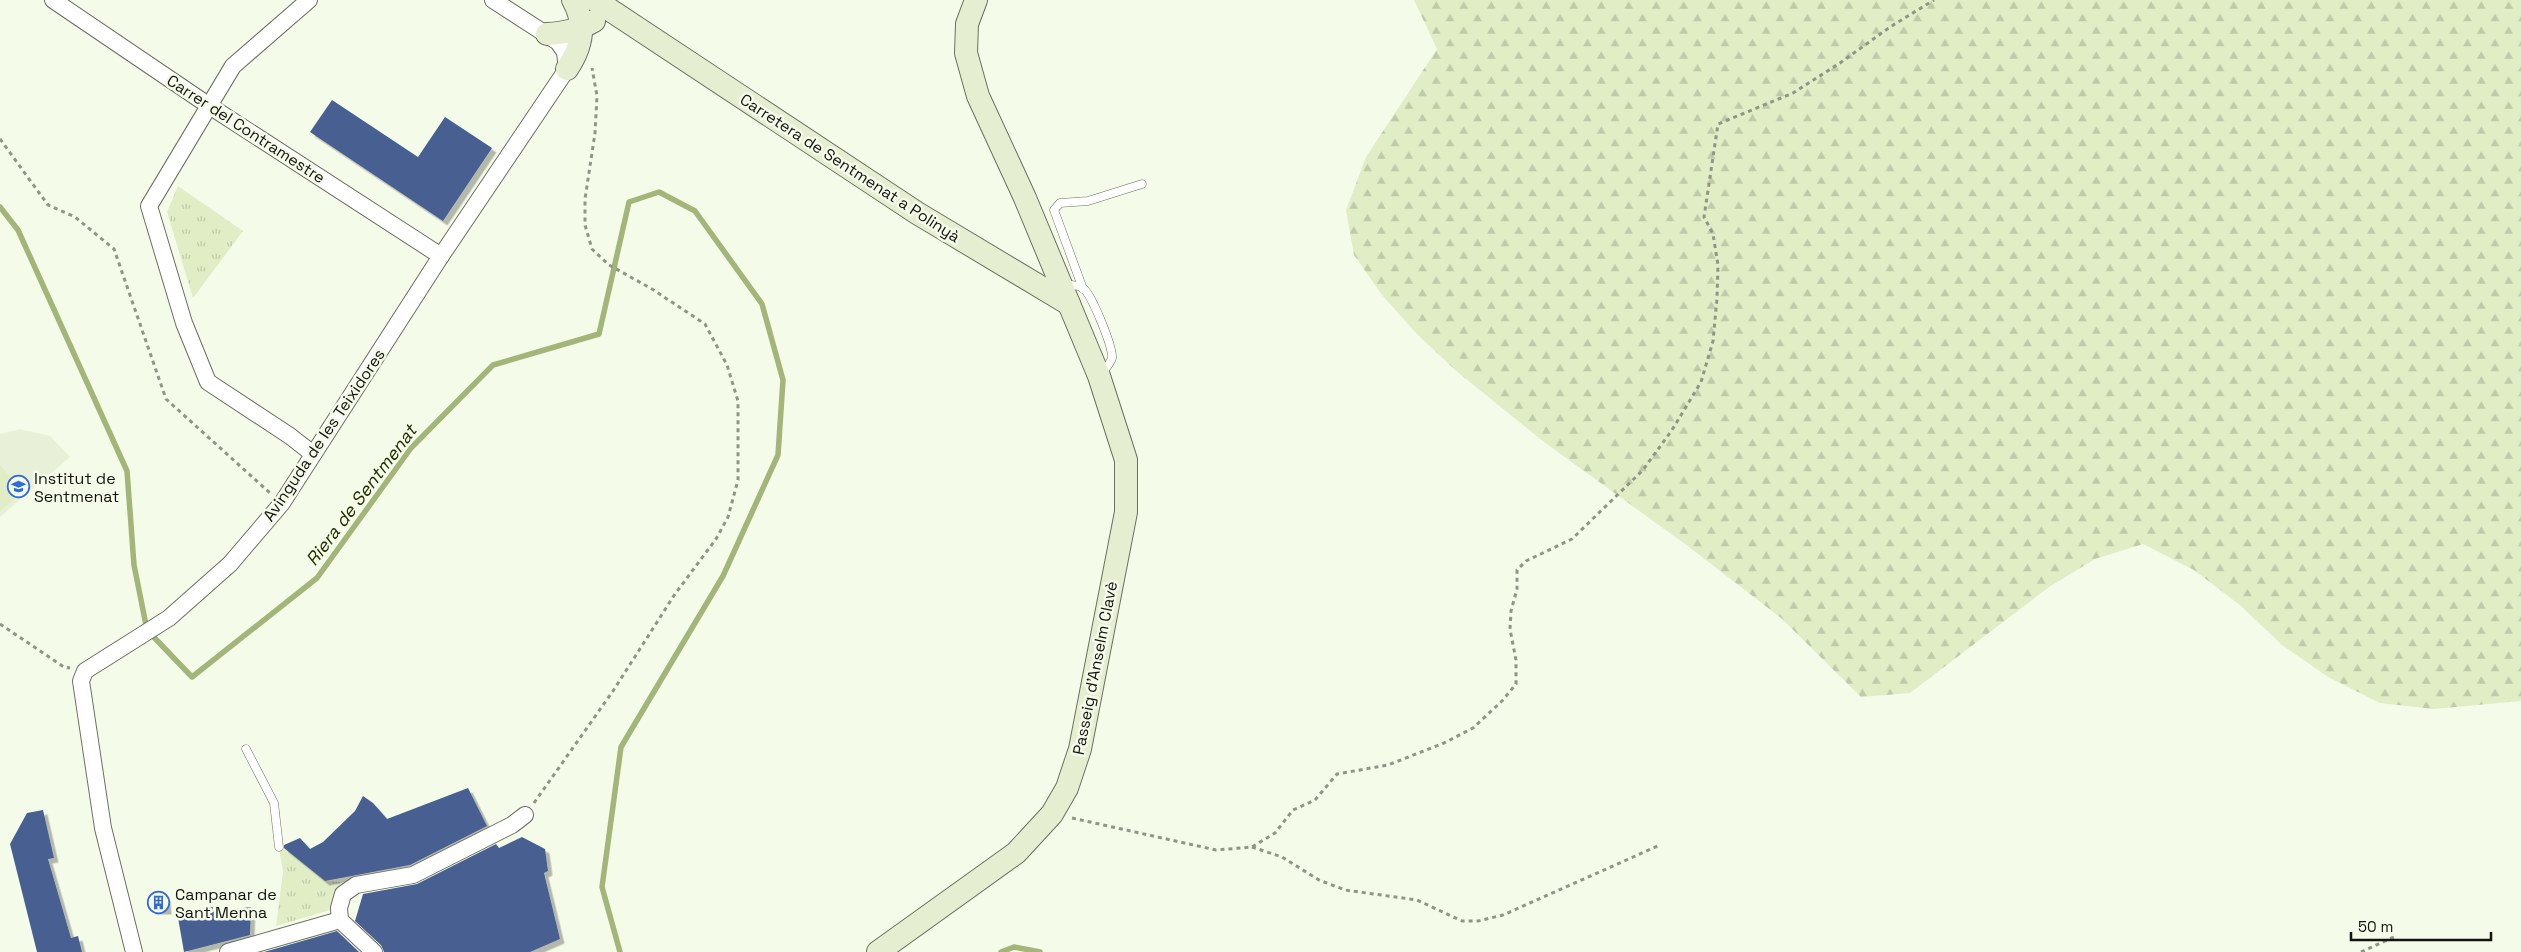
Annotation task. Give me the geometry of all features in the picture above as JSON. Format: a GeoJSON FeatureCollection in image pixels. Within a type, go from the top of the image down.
{"type":"FeatureCollection","features":[{"type":"Feature","properties":{"kind":"main road"},"geometry":{"type":"LineString","coordinates":[[575,0],[580,16],[580,39]]}},
{"type":"Feature","properties":{"kind":"main road","name":"Carretera de Sentmenat a Polinyà"},"geometry":{"type":"LineString","coordinates":[[575,0],[599,7],[622,26],[635,26],[917,213],[1071,292]]}},
{"type":"Feature","properties":{"kind":"main road","name":"Passeig d'Anselm Clavè"},"geometry":{"type":"LineString","coordinates":[[878,952],[1016,853],[1052,814],[1067,788],[1080,749],[1126,512],[1126,460],[1071,292],[978,96],[966,53],[967,24],[976,0]]}},
{"type":"Feature","properties":{"kind":"main road"},"geometry":{"type":"LineString","coordinates":[[566,69],[580,39],[599,7]]}},
{"type":"Feature","properties":{"kind":"main road"},"geometry":{"type":"LineString","coordinates":[[547,34],[564,33],[580,39]]}},
{"type":"Feature","properties":{"kind":"street","name":"Carrer del Contramestre"},"geometry":{"type":"LineString","coordinates":[[53,0],[208,105],[441,256]]}},
{"type":"Feature","properties":{"kind":"street"},"geometry":{"type":"LineString","coordinates":[[309,0],[233,66],[148,206],[184,323],[208,382],[290,436],[313,454]]}},
{"type":"Feature","properties":{"kind":"street"},"geometry":{"type":"LineString","coordinates":[[493,0],[558,42],[565,52],[566,69]]}},
{"type":"Feature","properties":{"kind":"street","name":"Avinguda de les Teixidores"},"geometry":{"type":"LineString","coordinates":[[85,671],[169,618],[230,564],[282,504],[441,256],[566,69]]}},
{"type":"Feature","properties":{"kind":"street"},"geometry":{"type":"LineString","coordinates":[[85,671],[81,681],[82,701],[103,828],[134,952]]}},
{"type":"Feature","properties":{"kind":"street"},"geometry":{"type":"LineString","coordinates":[[231,951],[340,920],[356,885],[413,875],[512,825],[525,816]]}},
{"type":"Feature","properties":{"kind":"street"},"geometry":{"type":"LineString","coordinates":[[340,920],[374,952]]}},
{"type":"Feature","properties":{"kind":"lane"},"geometry":{"type":"LineString","coordinates":[[1071,292],[1054,210],[1060,203],[1088,201],[1142,184]]}},
{"type":"Feature","properties":{"kind":"lane"},"geometry":{"type":"LineString","coordinates":[[246,749],[274,803],[279,847]]}},
{"type":"Feature","properties":{"kind":"path"},"geometry":{"type":"LineString","coordinates":[[1252,847],[1275,832],[1293,810],[1315,800],[1337,774],[1388,765],[1444,743],[1472,728],[1491,712],[1516,684],[1516,660],[1510,629],[1511,611],[1517,589],[1517,570],[1526,561],[1572,539],[1643,470],[1672,430],[1701,382],[1713,341],[1717,298],[1718,265],[1713,234],[1704,216],[1718,124],[1793,93],[1840,63],[1890,27],[1934,0]]}},
{"type":"Feature","properties":{"kind":"path"},"geometry":{"type":"LineString","coordinates":[[525,816],[612,691],[675,594],[716,539],[728,517],[738,480],[738,401],[727,365],[705,324],[620,271],[592,249],[585,225],[585,199],[595,133],[597,96],[590,58],[580,39]]}},
{"type":"Feature","properties":{"kind":"path"},"geometry":{"type":"LineString","coordinates":[[0,140],[48,205],[75,217],[114,249],[166,399],[282,504]]}},
{"type":"Feature","properties":{"kind":"path"},"geometry":{"type":"LineString","coordinates":[[0,624],[64,667],[85,671]]}},
{"type":"Feature","properties":{"kind":"path"},"geometry":{"type":"LineString","coordinates":[[1052,814],[1216,850],[1252,847],[1282,857],[1319,880],[1345,890],[1417,900],[1462,921],[1478,921],[1503,915],[1660,845]]}},
{"type":"Feature","properties":{"kind":"path"},"geometry":{"type":"LineString","coordinates":[[2362,952],[2396,936]]}},
{"type":"Feature","properties":{"kind":"shaded area","name":"Institut de Sentmenat"},"geometry":{"type":"Polygon","coordinates":[[[20,429],[50,436],[70,457],[0,517],[0,434],[20,429]]]}},
{"type":"Feature","properties":{"kind":"green space"},"geometry":{"type":"Polygon","coordinates":[[[1414,0],[2521,0],[2521,701],[2434,709],[2380,703],[2328,677],[2282,645],[2241,606],[2194,570],[2143,544],[2095,559],[2049,587],[1910,693],[1861,697],[1781,618],[1689,547],[1544,442],[1455,370],[1416,333],[1382,295],[1354,255],[1346,210],[1366,157],[1437,49],[1414,0]]]}},
{"type":"Feature","properties":{"kind":"green space"},"geometry":{"type":"Polygon","coordinates":[[[178,186],[243,231],[193,298],[167,212],[178,186]]]}},
{"type":"Feature","properties":{"kind":"green space"},"geometry":{"type":"Polygon","coordinates":[[[0,465],[23,491],[0,511],[0,465]]]}},
{"type":"Feature","properties":{"kind":"green space"},"geometry":{"type":"Polygon","coordinates":[[[282,846],[325,881],[341,882],[330,910],[276,926],[283,872],[279,847],[282,846]]]}},
{"type":"Feature","properties":{"kind":"building"},"geometry":{"type":"Polygon","coordinates":[[[332,100],[418,157],[445,117],[492,148],[443,221],[310,132],[332,100]]]}},
{"type":"Feature","properties":{"kind":"building"},"geometry":{"type":"Polygon","coordinates":[[[468,788],[487,826],[410,865],[325,881],[284,848],[284,845],[300,838],[310,849],[323,842],[355,811],[363,796],[373,803],[387,819],[468,788]]]}},
{"type":"Feature","properties":{"kind":"building"},"geometry":{"type":"Polygon","coordinates":[[[43,810],[54,858],[48,859],[71,938],[78,936],[82,952],[37,952],[10,844],[27,813],[43,810]]]}},
{"type":"Feature","properties":{"kind":"building"},"geometry":{"type":"Polygon","coordinates":[[[522,837],[545,849],[548,871],[544,873],[560,939],[530,952],[384,952],[381,945],[355,921],[363,894],[417,884],[496,844],[499,848],[522,837]]]}},
{"type":"Feature","properties":{"kind":"building","name":"Campanar de Sant Menna"},"geometry":{"type":"Polygon","coordinates":[[[166,896],[167,910],[151,910],[151,897],[166,896]]]}},
{"type":"Feature","properties":{"kind":"building"},"geometry":{"type":"Polygon","coordinates":[[[213,907],[212,912],[251,907],[250,935],[184,952],[177,912],[213,907]]]}},
{"type":"Feature","properties":{"kind":"building"},"geometry":{"type":"Polygon","coordinates":[[[337,931],[359,952],[264,952],[337,931]]]}},
{"type":"Feature","properties":{"kind":"waterway","name":"Riera de Sentmenat"},"geometry":{"type":"LineString","coordinates":[[0,207],[18,230],[127,471],[134,565],[147,630],[192,677],[317,578],[411,448],[493,365],[599,334],[629,202],[659,192],[695,211],[762,304],[783,380],[778,455],[723,576],[621,747],[602,887],[620,952]]}},
{"type":"Feature","properties":{"kind":"waterway"},"geometry":{"type":"LineString","coordinates":[[1001,952],[1014,947],[1040,952]]}},
{"type":"Feature","properties":{"kind":"place","name":"Institut de Sentmenat"},"geometry":{"type":"Point","coordinates":[18,487]}},
{"type":"Feature","properties":{"kind":"place","name":"Campanar de Sant Menna"},"geometry":{"type":"Point","coordinates":[159,903]}}]}
